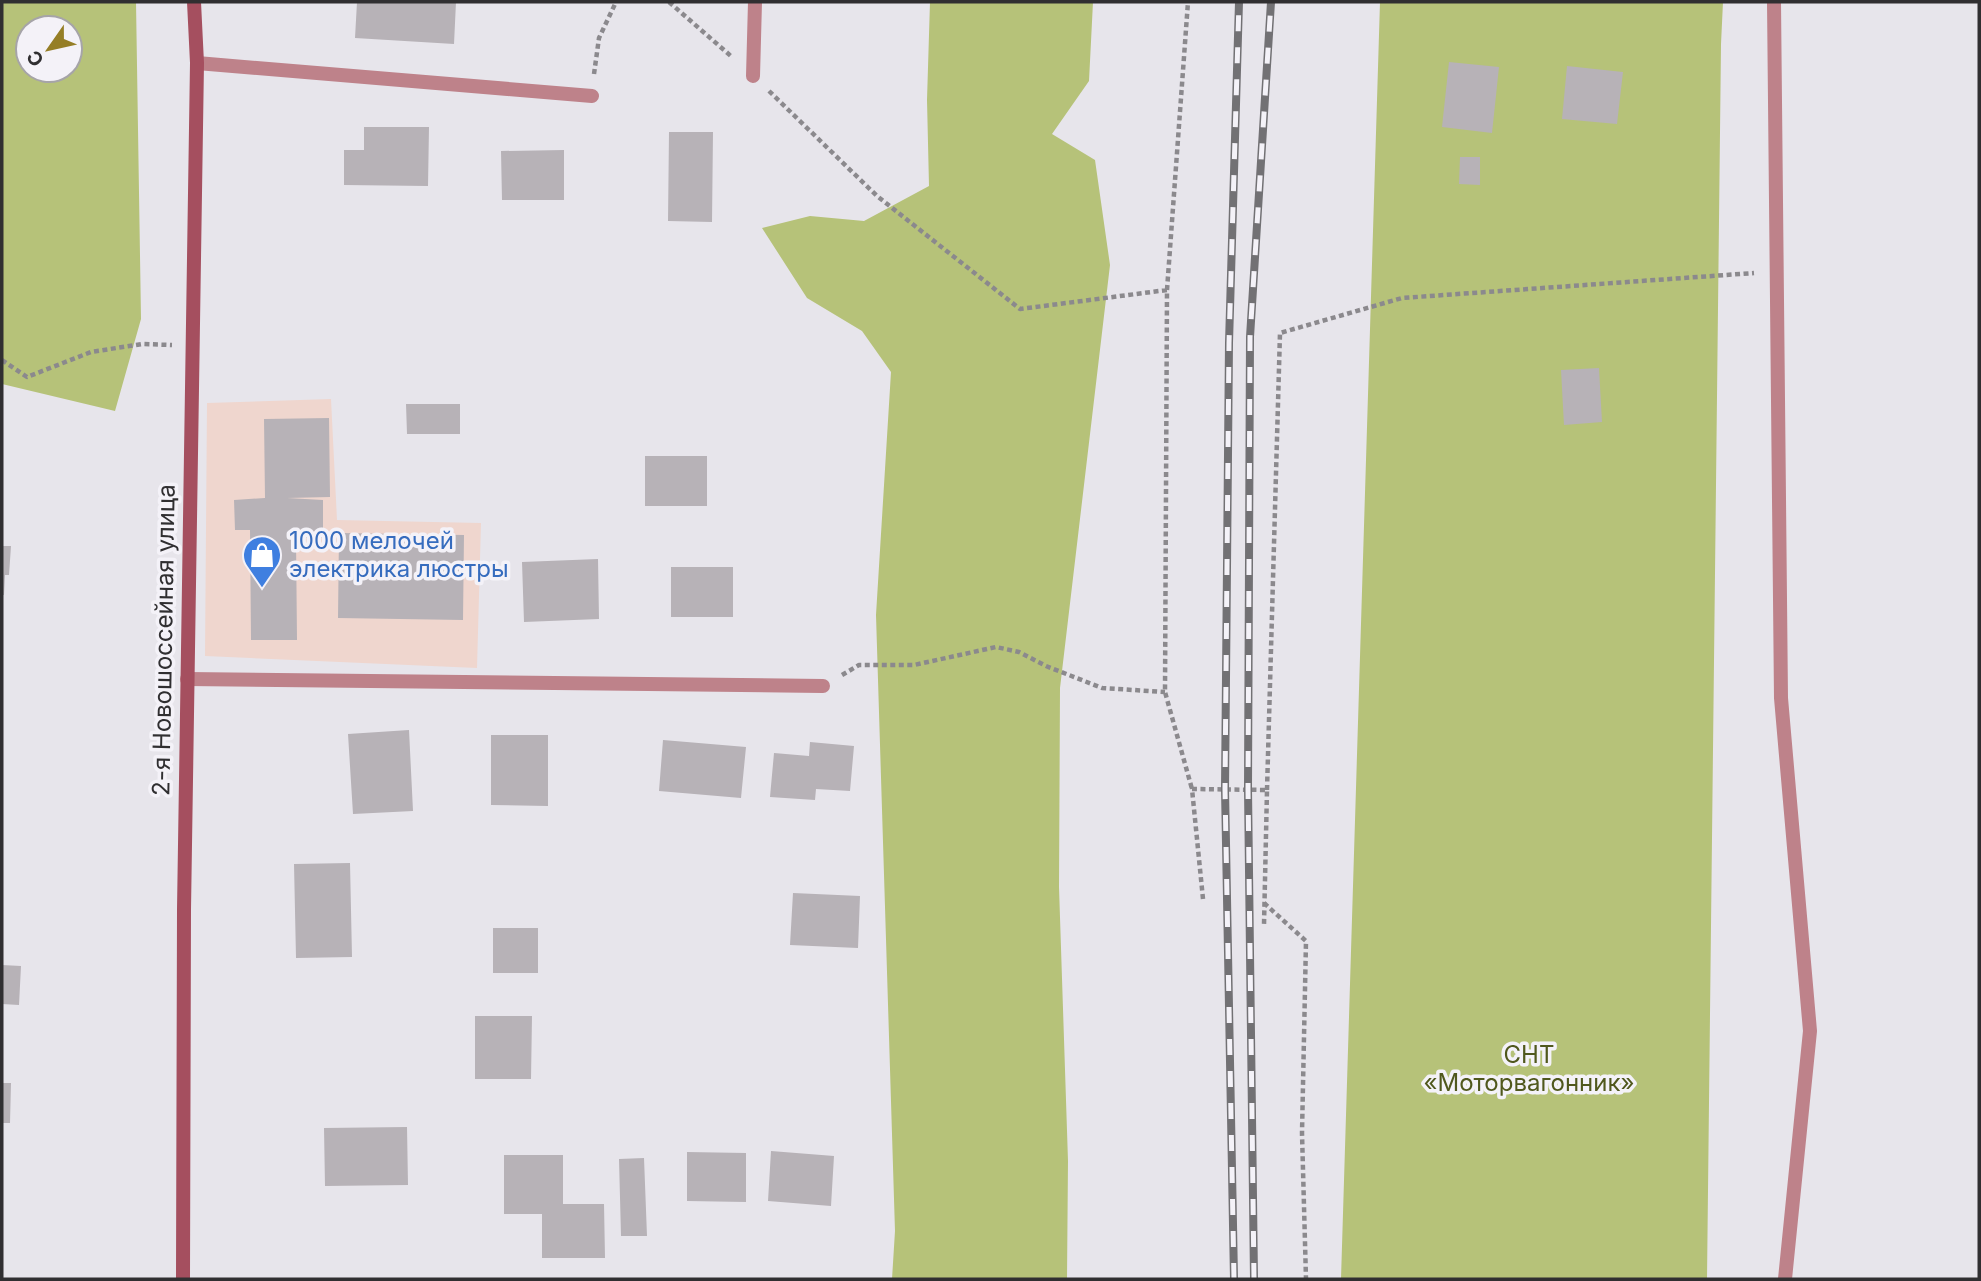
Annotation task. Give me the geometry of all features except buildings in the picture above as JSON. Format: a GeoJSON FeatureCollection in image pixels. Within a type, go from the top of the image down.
{"type":"FeatureCollection","features":[{"type":"Feature","properties":{"kind":"main road","name":"2-я Новошоссейная улица"},"geometry":{"type":"LineString","coordinates":[[183,1279],[187,679],[197,63],[194,2]]}},
{"type":"Feature","properties":{"kind":"street"},"geometry":{"type":"LineString","coordinates":[[753,76],[755,2]]}},
{"type":"Feature","properties":{"kind":"street"},"geometry":{"type":"LineString","coordinates":[[1774,2],[1781,698],[1810,1031],[1785,1279]]}},
{"type":"Feature","properties":{"kind":"street"},"geometry":{"type":"LineString","coordinates":[[197,63],[592,96]]}},
{"type":"Feature","properties":{"kind":"street"},"geometry":{"type":"LineString","coordinates":[[187,679],[823,686]]}},
{"type":"Feature","properties":{"kind":"path"},"geometry":{"type":"LineString","coordinates":[[592,96],[599,38],[616,2]]}},
{"type":"Feature","properties":{"kind":"path"},"geometry":{"type":"LineString","coordinates":[[669,2],[753,76],[877,196],[1020,309],[1167,290]]}},
{"type":"Feature","properties":{"kind":"path"},"geometry":{"type":"LineString","coordinates":[[1188,2],[1167,290],[1165,692],[1192,789],[1203,899]]}},
{"type":"Feature","properties":{"kind":"path"},"geometry":{"type":"LineString","coordinates":[[1264,925],[1280,333],[1402,298],[1777,272]]}},
{"type":"Feature","properties":{"kind":"path"},"geometry":{"type":"LineString","coordinates":[[2,360],[27,377],[91,352],[142,344],[191,345]]}},
{"type":"Feature","properties":{"kind":"path"},"geometry":{"type":"LineString","coordinates":[[823,686],[859,665],[914,665],[996,647],[1019,652],[1046,666],[1102,688],[1165,692]]}},
{"type":"Feature","properties":{"kind":"path"},"geometry":{"type":"LineString","coordinates":[[1192,789],[1267,790]]}},
{"type":"Feature","properties":{"kind":"path"},"geometry":{"type":"LineString","coordinates":[[1265,903],[1306,941],[1302,1133],[1306,1279]]}},
{"type":"Feature","properties":{"kind":"shaded area"},"geometry":{"type":"Polygon","coordinates":[[[331,399],[337,520],[481,523],[477,668],[205,656],[207,403],[331,399]]]}},
{"type":"Feature","properties":{"kind":"green space"},"geometry":{"type":"Polygon","coordinates":[[[2,2],[136,2],[141,319],[115,411],[2,384],[2,2]]]}},
{"type":"Feature","properties":{"kind":"green space"},"geometry":{"type":"Polygon","coordinates":[[[930,2],[1093,2],[1089,81],[1052,134],[1095,160],[1110,265],[1060,688],[1059,887],[1068,1161],[1067,1279],[892,1279],[895,1231],[876,615],[891,372],[862,331],[807,298],[762,228],[810,216],[864,221],[929,186],[927,100],[930,2]]]}},
{"type":"Feature","properties":{"kind":"green space","name":"СНТ «Моторвагонник»"},"geometry":{"type":"Polygon","coordinates":[[[1380,2],[1723,2],[1707,1279],[1341,1279],[1380,2]]]}},
{"type":"Feature","properties":{"kind":"railway"},"geometry":{"type":"LineString","coordinates":[[1234,1279],[1225,789],[1229,343],[1239,2]]}},
{"type":"Feature","properties":{"kind":"railway"},"geometry":{"type":"LineString","coordinates":[[1254,1279],[1248,789],[1250,337],[1271,2]]}},
{"type":"Feature","properties":{"kind":"place","name":"1000 мелочей электрика люстры"},"geometry":{"type":"Point","coordinates":[262,589]}}]}
